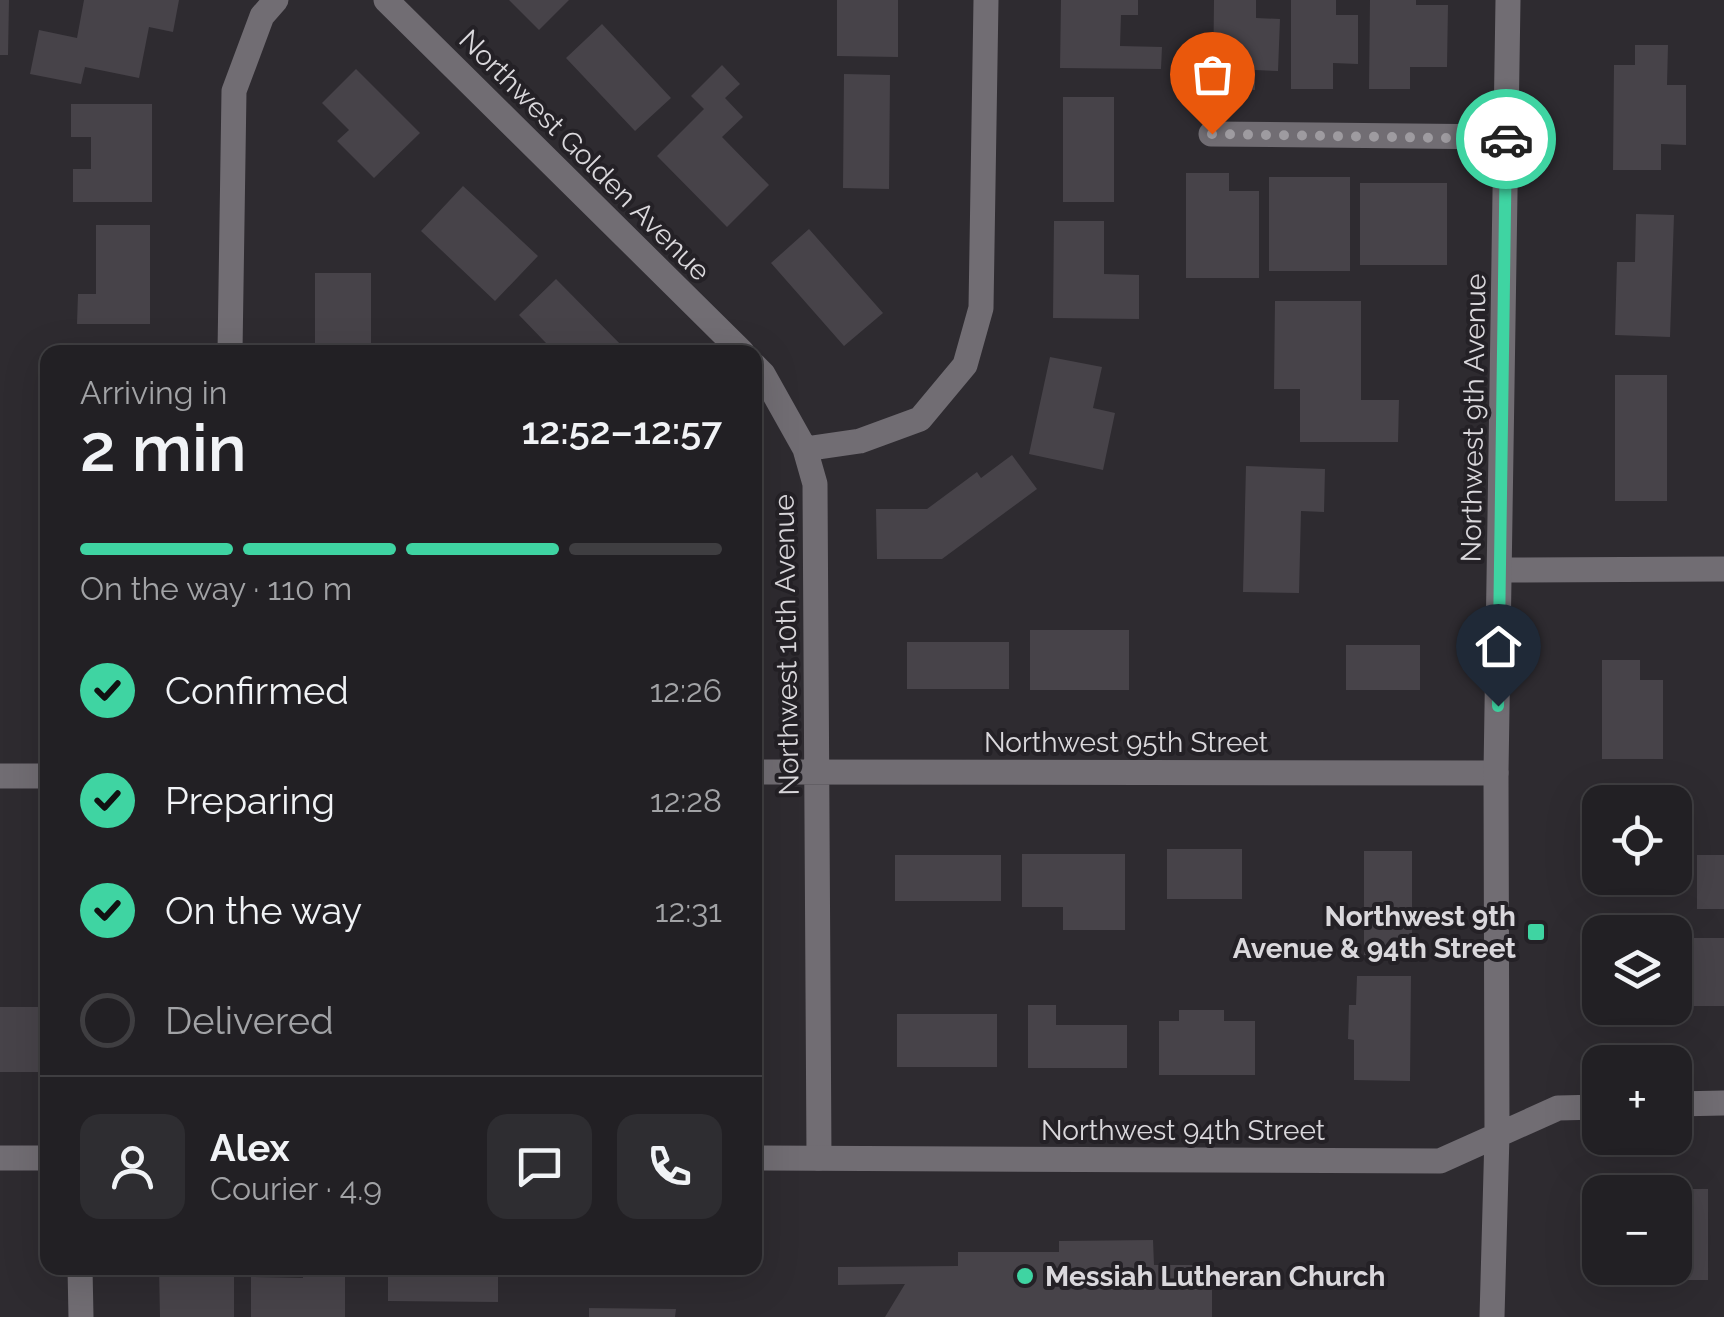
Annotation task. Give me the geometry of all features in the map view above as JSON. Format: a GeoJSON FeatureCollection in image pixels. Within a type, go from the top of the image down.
{"type":"FeatureCollection","features":[{"type":"Feature","properties":{"kind":"street"},"geometry":{"type":"LineString","coordinates":[[230,345],[234,91],[262,16],[276,0]]}},
{"type":"Feature","properties":{"kind":"street","name":"Northwest Golden Avenue"},"geometry":{"type":"LineString","coordinates":[[386,0],[735,345]]}},
{"type":"Feature","properties":{"kind":"street"},"geometry":{"type":"LineString","coordinates":[[762,372],[806,449],[860,440],[920,418],[965,365],[981,308],[986,0]]}},
{"type":"Feature","properties":{"kind":"street","name":"Northwest 9th Avenue"},"geometry":{"type":"LineString","coordinates":[[1492,1317],[1508,0]]}},
{"type":"Feature","properties":{"kind":"street"},"geometry":{"type":"LineString","coordinates":[[1212,134],[1506,137]]}},
{"type":"Feature","properties":{"kind":"street","name":"Northwest 10th Avenue"},"geometry":{"type":"LineString","coordinates":[[806,449],[815,484],[818,1158]]}},
{"type":"Feature","properties":{"kind":"street"},"geometry":{"type":"LineString","coordinates":[[1501,570],[1724,569]]}},
{"type":"Feature","properties":{"kind":"street","name":"Northwest 95th Street"},"geometry":{"type":"LineString","coordinates":[[762,772],[1496,773]]}},
{"type":"Feature","properties":{"kind":"street"},"geometry":{"type":"LineString","coordinates":[[0,776],[40,776]]}},
{"type":"Feature","properties":{"kind":"street"},"geometry":{"type":"LineString","coordinates":[[1692,1104],[1724,1103]]}},
{"type":"Feature","properties":{"kind":"street","name":"Northwest 94th Street"},"geometry":{"type":"LineString","coordinates":[[762,1158],[1440,1160],[1558,1108],[1582,1107]]}},
{"type":"Feature","properties":{"kind":"street"},"geometry":{"type":"LineString","coordinates":[[0,1158],[40,1158]]}},
{"type":"Feature","properties":{"kind":"street"},"geometry":{"type":"LineString","coordinates":[[80,1275],[80,1317]]}},
{"type":"Feature","properties":{"kind":"building"},"geometry":{"type":"Polygon","coordinates":[[[0,0],[9,0],[8,55],[0,55],[0,0]]]}},
{"type":"Feature","properties":{"kind":"building"},"geometry":{"type":"Polygon","coordinates":[[[84,0],[179,0],[173,32],[149,27],[139,78],[85,67],[81,84],[30,74],[39,30],[77,38],[84,0]]]}},
{"type":"Feature","properties":{"kind":"building"},"geometry":{"type":"Polygon","coordinates":[[[509,0],[569,0],[539,30],[509,0]]]}},
{"type":"Feature","properties":{"kind":"building"},"geometry":{"type":"Polygon","coordinates":[[[837,0],[898,0],[898,57],[837,56],[837,0]]]}},
{"type":"Feature","properties":{"kind":"building"},"geometry":{"type":"Polygon","coordinates":[[[1061,0],[1138,0],[1138,15],[1121,15],[1120,46],[1162,47],[1161,69],[1060,68],[1061,0]]]}},
{"type":"Feature","properties":{"kind":"building"},"geometry":{"type":"Polygon","coordinates":[[[1214,0],[1256,0],[1256,18],[1280,19],[1278,71],[1255,70],[1255,90],[1213,89],[1214,0]]]}},
{"type":"Feature","properties":{"kind":"building"},"geometry":{"type":"Polygon","coordinates":[[[1291,0],[1336,0],[1336,15],[1358,15],[1358,64],[1333,63],[1333,89],[1291,89],[1291,0]]]}},
{"type":"Feature","properties":{"kind":"building"},"geometry":{"type":"Polygon","coordinates":[[[1370,0],[1448,5],[1447,67],[1410,67],[1410,89],[1369,89],[1370,0]]]}},
{"type":"Feature","properties":{"kind":"building"},"geometry":{"type":"Polygon","coordinates":[[[602,24],[671,98],[635,131],[566,58],[602,24]]]}},
{"type":"Feature","properties":{"kind":"building"},"geometry":{"type":"Polygon","coordinates":[[[1635,45],[1668,45],[1667,85],[1686,85],[1686,145],[1661,144],[1661,170],[1613,170],[1614,65],[1635,65],[1635,45]]]}},
{"type":"Feature","properties":{"kind":"building"},"geometry":{"type":"Polygon","coordinates":[[[722,65],[740,84],[725,98],[743,117],[722,137],[769,185],[727,227],[657,156],[704,109],[691,96],[722,65]]]}},
{"type":"Feature","properties":{"kind":"building"},"geometry":{"type":"Polygon","coordinates":[[[356,69],[420,133],[374,178],[337,141],[349,130],[322,103],[356,69]]]}},
{"type":"Feature","properties":{"kind":"building"},"geometry":{"type":"Polygon","coordinates":[[[844,74],[890,75],[889,189],[843,188],[844,74]]]}},
{"type":"Feature","properties":{"kind":"building"},"geometry":{"type":"Polygon","coordinates":[[[1063,97],[1114,97],[1114,202],[1063,202],[1063,97]]]}},
{"type":"Feature","properties":{"kind":"building"},"geometry":{"type":"Polygon","coordinates":[[[71,104],[152,104],[152,202],[73,202],[73,169],[91,169],[91,137],[71,137],[71,104]]]}},
{"type":"Feature","properties":{"kind":"building"},"geometry":{"type":"Polygon","coordinates":[[[1186,173],[1229,173],[1229,191],[1259,191],[1259,278],[1186,278],[1186,173]]]}},
{"type":"Feature","properties":{"kind":"building"},"geometry":{"type":"Polygon","coordinates":[[[1269,177],[1350,177],[1350,271],[1269,271],[1269,177]]]}},
{"type":"Feature","properties":{"kind":"building"},"geometry":{"type":"Polygon","coordinates":[[[1360,183],[1447,183],[1447,265],[1360,265],[1360,183]]]}},
{"type":"Feature","properties":{"kind":"building"},"geometry":{"type":"Polygon","coordinates":[[[463,186],[538,256],[495,301],[421,231],[463,186]]]}},
{"type":"Feature","properties":{"kind":"building"},"geometry":{"type":"Polygon","coordinates":[[[1636,214],[1674,215],[1670,337],[1615,335],[1617,262],[1635,262],[1636,214]]]}},
{"type":"Feature","properties":{"kind":"building"},"geometry":{"type":"Polygon","coordinates":[[[1054,221],[1104,221],[1104,274],[1139,275],[1139,319],[1053,318],[1054,221]]]}},
{"type":"Feature","properties":{"kind":"building"},"geometry":{"type":"Polygon","coordinates":[[[96,225],[150,225],[150,324],[77,324],[78,294],[96,294],[96,225]]]}},
{"type":"Feature","properties":{"kind":"building"},"geometry":{"type":"Polygon","coordinates":[[[809,229],[883,313],[844,346],[771,263],[809,229]]]}},
{"type":"Feature","properties":{"kind":"building"},"geometry":{"type":"Polygon","coordinates":[[[315,273],[371,273],[371,345],[315,345],[315,273]]]}},
{"type":"Feature","properties":{"kind":"building"},"geometry":{"type":"Polygon","coordinates":[[[556,279],[621,345],[544,345],[546,343],[519,315],[556,279]]]}},
{"type":"Feature","properties":{"kind":"building"},"geometry":{"type":"Polygon","coordinates":[[[1275,301],[1361,301],[1361,400],[1399,400],[1398,442],[1300,442],[1300,389],[1274,389],[1275,301]]]}},
{"type":"Feature","properties":{"kind":"building"},"geometry":{"type":"Polygon","coordinates":[[[1050,357],[1102,367],[1093,408],[1115,413],[1103,470],[1029,454],[1050,357]]]}},
{"type":"Feature","properties":{"kind":"building"},"geometry":{"type":"Polygon","coordinates":[[[1615,375],[1667,375],[1667,501],[1615,501],[1615,375]]]}},
{"type":"Feature","properties":{"kind":"building"},"geometry":{"type":"Polygon","coordinates":[[[1012,455],[1037,489],[942,559],[877,559],[876,509],[927,509],[977,472],[981,478],[1012,455]]]}},
{"type":"Feature","properties":{"kind":"building"},"geometry":{"type":"Polygon","coordinates":[[[1246,466],[1325,469],[1324,512],[1301,511],[1299,593],[1243,592],[1246,466]]]}},
{"type":"Feature","properties":{"kind":"building"},"geometry":{"type":"Polygon","coordinates":[[[1030,630],[1129,630],[1129,690],[1030,690],[1030,630]]]}},
{"type":"Feature","properties":{"kind":"building"},"geometry":{"type":"Polygon","coordinates":[[[907,642],[1009,642],[1009,689],[907,689],[907,642]]]}},
{"type":"Feature","properties":{"kind":"building"},"geometry":{"type":"Polygon","coordinates":[[[1346,645],[1420,645],[1420,690],[1346,690],[1346,645]]]}},
{"type":"Feature","properties":{"kind":"building"},"geometry":{"type":"Polygon","coordinates":[[[1602,660],[1640,660],[1640,680],[1663,680],[1663,759],[1602,759],[1602,660]]]}},
{"type":"Feature","properties":{"kind":"building"},"geometry":{"type":"Polygon","coordinates":[[[1167,849],[1242,849],[1242,899],[1167,899],[1167,849]]]}},
{"type":"Feature","properties":{"kind":"building"},"geometry":{"type":"Polygon","coordinates":[[[1364,851],[1412,851],[1412,955],[1364,955],[1364,851]]]}},
{"type":"Feature","properties":{"kind":"building"},"geometry":{"type":"Polygon","coordinates":[[[1022,854],[1125,854],[1125,930],[1063,930],[1063,907],[1022,907],[1022,854]]]}},
{"type":"Feature","properties":{"kind":"building"},"geometry":{"type":"Polygon","coordinates":[[[895,855],[1001,855],[1001,901],[895,901],[895,855]]]}},
{"type":"Feature","properties":{"kind":"building"},"geometry":{"type":"Polygon","coordinates":[[[1697,855],[1724,855],[1724,909],[1697,909],[1697,855]]]}},
{"type":"Feature","properties":{"kind":"building"},"geometry":{"type":"Polygon","coordinates":[[[1692,938],[1724,938],[1724,1006],[1692,1006],[1692,938]]]}},
{"type":"Feature","properties":{"kind":"building"},"geometry":{"type":"Polygon","coordinates":[[[1357,976],[1411,976],[1410,1081],[1354,1080],[1354,1040],[1348,1039],[1349,1005],[1356,1005],[1357,976]]]}},
{"type":"Feature","properties":{"kind":"building"},"geometry":{"type":"Polygon","coordinates":[[[1028,1005],[1056,1005],[1056,1025],[1127,1025],[1127,1068],[1028,1068],[1028,1005]]]}},
{"type":"Feature","properties":{"kind":"building"},"geometry":{"type":"Polygon","coordinates":[[[0,1007],[40,1007],[40,1072],[0,1072],[0,1007]]]}},
{"type":"Feature","properties":{"kind":"building"},"geometry":{"type":"Polygon","coordinates":[[[1179,1010],[1224,1010],[1224,1021],[1255,1021],[1255,1075],[1159,1075],[1159,1021],[1179,1021],[1179,1010]]]}},
{"type":"Feature","properties":{"kind":"building"},"geometry":{"type":"Polygon","coordinates":[[[897,1014],[997,1014],[997,1067],[897,1067],[897,1014]]]}},
{"type":"Feature","properties":{"kind":"building"},"geometry":{"type":"Polygon","coordinates":[[[1692,1189],[1708,1189],[1708,1280],[1692,1280],[1692,1189]]]}},
{"type":"Feature","properties":{"kind":"building","name":"Messiah Lutheran Church"},"geometry":{"type":"Polygon","coordinates":[[[1153,1240],[1154,1265],[1212,1265],[1212,1317],[885,1317],[905,1284],[838,1285],[838,1267],[958,1266],[958,1252],[1059,1252],[1059,1241],[1153,1240]]]}},
{"type":"Feature","properties":{"kind":"building"},"geometry":{"type":"Polygon","coordinates":[[[159,1275],[234,1275],[234,1317],[160,1317],[159,1275]]]}},
{"type":"Feature","properties":{"kind":"building"},"geometry":{"type":"Polygon","coordinates":[[[345,1275],[345,1317],[251,1317],[251,1277],[345,1275]]]}},
{"type":"Feature","properties":{"kind":"building"},"geometry":{"type":"Polygon","coordinates":[[[388,1275],[498,1275],[498,1302],[388,1301],[388,1275]]]}},
{"type":"Feature","properties":{"kind":"building"},"geometry":{"type":"Polygon","coordinates":[[[589,1308],[676,1309],[675,1317],[589,1317],[589,1308]]]}},
{"type":"Feature","properties":{"kind":"way so far"},"geometry":{"type":"LineString","coordinates":[[1212,134],[1506,139]]}},
{"type":"Feature","properties":{"kind":"place","name":"Northwest 9th Avenue & 94th Street"},"geometry":{"type":"Point","coordinates":[1536,932]}},
{"type":"Feature","properties":{"kind":"place","name":"Messiah Lutheran Church"},"geometry":{"type":"Point","coordinates":[1025,1276]}},
{"type":"Feature","properties":{"kind":"route"},"geometry":{"type":"LineString","coordinates":[[1498,706],[1506,139]]}}]}
